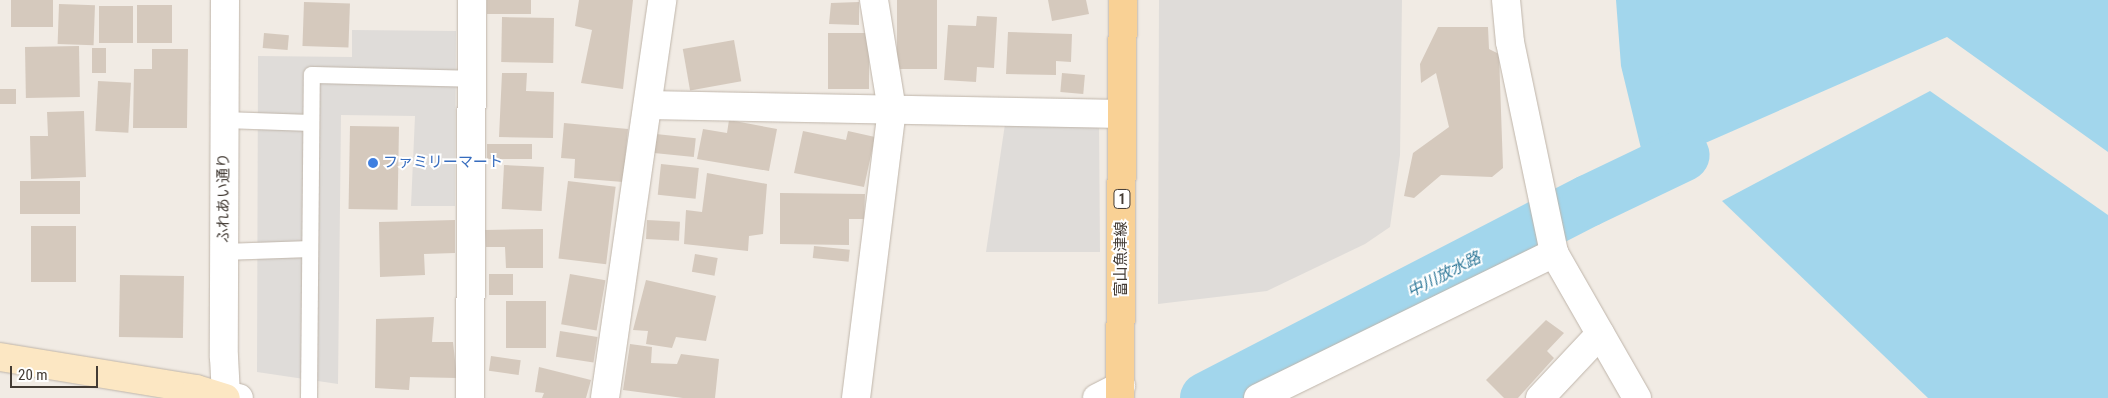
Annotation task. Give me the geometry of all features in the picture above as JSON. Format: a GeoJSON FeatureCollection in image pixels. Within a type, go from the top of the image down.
{"type":"FeatureCollection","features":[{"type":"Feature","properties":{"kind":"main road","name":"富山魚津線"},"geometry":{"type":"LineString","coordinates":[[1113,394],[1122,114],[1123,0]]}},
{"type":"Feature","properties":{"kind":"main road"},"geometry":{"type":"LineString","coordinates":[[0,357],[230,397]]}},
{"type":"Feature","properties":{"kind":"street","name":"ふれあい通り"},"geometry":{"type":"LineString","coordinates":[[225,0],[224,252],[230,397]]}},
{"type":"Feature","properties":{"kind":"street"},"geometry":{"type":"LineString","coordinates":[[470,398],[472,0]]}},
{"type":"Feature","properties":{"kind":"street"},"geometry":{"type":"LineString","coordinates":[[605,398],[662,0]]}},
{"type":"Feature","properties":{"kind":"street"},"geometry":{"type":"LineString","coordinates":[[856,398],[892,110],[874,0]]}},
{"type":"Feature","properties":{"kind":"street"},"geometry":{"type":"LineString","coordinates":[[1506,0],[1510,42],[1553,249],[1637,398]]}},
{"type":"Feature","properties":{"kind":"street"},"geometry":{"type":"LineString","coordinates":[[648,106],[1122,114]]}},
{"type":"Feature","properties":{"kind":"street"},"geometry":{"type":"LineString","coordinates":[[1258,398],[1553,249]]}},
{"type":"Feature","properties":{"kind":"street"},"geometry":{"type":"LineString","coordinates":[[1540,398],[1600,334]]}},
{"type":"Feature","properties":{"kind":"lane"},"geometry":{"type":"LineString","coordinates":[[309,398],[312,75],[472,79]]}},
{"type":"Feature","properties":{"kind":"lane"},"geometry":{"type":"LineString","coordinates":[[224,120],[311,123]]}},
{"type":"Feature","properties":{"kind":"lane"},"geometry":{"type":"LineString","coordinates":[[224,252],[310,249]]}},
{"type":"Feature","properties":{"kind":"shaded area"},"geometry":{"type":"Polygon","coordinates":[[[1159,0],[1402,0],[1400,155],[1390,227],[1365,244],[1267,291],[1158,304],[1159,0]]]}},
{"type":"Feature","properties":{"kind":"shaded area"},"geometry":{"type":"Polygon","coordinates":[[[352,30],[456,31],[455,206],[411,206],[415,116],[341,115],[338,384],[257,372],[258,56],[352,57],[352,30]]]}},
{"type":"Feature","properties":{"kind":"shaded area"},"geometry":{"type":"Polygon","coordinates":[[[1005,124],[1099,125],[1100,252],[986,252],[1005,124]]]}},
{"type":"Feature","properties":{"kind":"water"},"geometry":{"type":"Polygon","coordinates":[[[1616,0],[2108,0],[2108,152],[1947,37],[1646,169],[1621,66],[1616,0]]]}},
{"type":"Feature","properties":{"kind":"water"},"geometry":{"type":"Polygon","coordinates":[[[1930,91],[2108,215],[2108,398],[1928,398],[1722,201],[1930,91]]]}},
{"type":"Feature","properties":{"kind":"building"},"geometry":{"type":"Polygon","coordinates":[[[11,0],[53,0],[53,27],[11,27],[11,0]]]}},
{"type":"Feature","properties":{"kind":"building"},"geometry":{"type":"Polygon","coordinates":[[[487,0],[531,0],[531,14],[487,14],[487,0]]]}},
{"type":"Feature","properties":{"kind":"building"},"geometry":{"type":"Polygon","coordinates":[[[579,0],[633,0],[623,89],[581,83],[592,30],[575,26],[579,0]]]}},
{"type":"Feature","properties":{"kind":"building"},"geometry":{"type":"Polygon","coordinates":[[[897,0],[937,0],[937,69],[897,69],[897,0]]]}},
{"type":"Feature","properties":{"kind":"building"},"geometry":{"type":"Polygon","coordinates":[[[1048,0],[1086,0],[1089,14],[1052,21],[1048,0]]]}},
{"type":"Feature","properties":{"kind":"building"},"geometry":{"type":"Polygon","coordinates":[[[304,2],[350,4],[348,48],[302,46],[304,2]]]}},
{"type":"Feature","properties":{"kind":"building"},"geometry":{"type":"Polygon","coordinates":[[[859,2],[859,25],[829,24],[831,3],[859,2]]]}},
{"type":"Feature","properties":{"kind":"building"},"geometry":{"type":"Polygon","coordinates":[[[59,4],[95,5],[94,45],[58,44],[59,4]]]}},
{"type":"Feature","properties":{"kind":"building"},"geometry":{"type":"Polygon","coordinates":[[[137,5],[172,5],[172,43],[137,43],[137,5]]]}},
{"type":"Feature","properties":{"kind":"building"},"geometry":{"type":"Polygon","coordinates":[[[99,6],[133,6],[133,43],[99,43],[99,6]]]}},
{"type":"Feature","properties":{"kind":"building"},"geometry":{"type":"Polygon","coordinates":[[[977,16],[997,17],[994,68],[977,67],[976,82],[944,80],[948,25],[976,26],[977,16]]]}},
{"type":"Feature","properties":{"kind":"building"},"geometry":{"type":"Polygon","coordinates":[[[502,17],[554,18],[553,63],[501,62],[502,17]]]}},
{"type":"Feature","properties":{"kind":"building"},"geometry":{"type":"Polygon","coordinates":[[[1438,27],[1488,27],[1489,49],[1499,54],[1503,168],[1492,177],[1441,175],[1414,198],[1404,196],[1413,153],[1449,127],[1436,73],[1421,83],[1420,64],[1438,27]]]}},
{"type":"Feature","properties":{"kind":"building"},"geometry":{"type":"Polygon","coordinates":[[[1008,32],[1072,34],[1071,62],[1056,61],[1056,75],[1006,74],[1008,32]]]}},
{"type":"Feature","properties":{"kind":"building"},"geometry":{"type":"Polygon","coordinates":[[[264,33],[289,35],[288,50],[263,48],[264,33]]]}},
{"type":"Feature","properties":{"kind":"building"},"geometry":{"type":"Polygon","coordinates":[[[828,33],[869,33],[869,89],[828,89],[828,33]]]}},
{"type":"Feature","properties":{"kind":"building"},"geometry":{"type":"Polygon","coordinates":[[[734,40],[741,81],[690,90],[683,49],[734,40]]]}},
{"type":"Feature","properties":{"kind":"building"},"geometry":{"type":"Polygon","coordinates":[[[79,46],[80,97],[26,98],[25,47],[79,46]]]}},
{"type":"Feature","properties":{"kind":"building"},"geometry":{"type":"Polygon","coordinates":[[[92,48],[106,48],[106,73],[92,73],[92,48]]]}},
{"type":"Feature","properties":{"kind":"building"},"geometry":{"type":"Polygon","coordinates":[[[152,49],[188,49],[187,128],[133,128],[134,69],[152,69],[152,49]]]}},
{"type":"Feature","properties":{"kind":"building"},"geometry":{"type":"Polygon","coordinates":[[[502,73],[527,73],[526,91],[554,92],[553,138],[499,137],[502,73]]]}},
{"type":"Feature","properties":{"kind":"building"},"geometry":{"type":"Polygon","coordinates":[[[1062,73],[1085,75],[1083,94],[1060,92],[1062,73]]]}},
{"type":"Feature","properties":{"kind":"building"},"geometry":{"type":"Polygon","coordinates":[[[98,81],[131,83],[128,133],[95,131],[98,81]]]}},
{"type":"Feature","properties":{"kind":"building"},"geometry":{"type":"Polygon","coordinates":[[[0,89],[16,89],[16,104],[0,104],[0,89]]]}},
{"type":"Feature","properties":{"kind":"building"},"geometry":{"type":"Polygon","coordinates":[[[84,111],[86,177],[31,179],[30,136],[48,136],[47,112],[84,111]]]}},
{"type":"Feature","properties":{"kind":"building"},"geometry":{"type":"Polygon","coordinates":[[[729,120],[777,129],[769,171],[697,159],[703,129],[727,133],[729,120]]]}},
{"type":"Feature","properties":{"kind":"building"},"geometry":{"type":"Polygon","coordinates":[[[564,123],[628,129],[623,182],[574,178],[575,159],[561,158],[564,123]]]}},
{"type":"Feature","properties":{"kind":"building"},"geometry":{"type":"Polygon","coordinates":[[[350,126],[399,127],[398,210],[349,209],[350,126]]]}},
{"type":"Feature","properties":{"kind":"building"},"geometry":{"type":"Polygon","coordinates":[[[803,131],[846,140],[848,131],[875,137],[864,187],[794,173],[803,131]]]}},
{"type":"Feature","properties":{"kind":"building"},"geometry":{"type":"Polygon","coordinates":[[[656,134],[696,138],[694,157],[654,153],[656,134]]]}},
{"type":"Feature","properties":{"kind":"building"},"geometry":{"type":"Polygon","coordinates":[[[487,144],[532,144],[532,159],[487,159],[487,144]]]}},
{"type":"Feature","properties":{"kind":"building"},"geometry":{"type":"Polygon","coordinates":[[[661,164],[699,168],[696,199],[658,195],[661,164]]]}},
{"type":"Feature","properties":{"kind":"building"},"geometry":{"type":"Polygon","coordinates":[[[504,165],[544,167],[542,211],[502,209],[504,165]]]}},
{"type":"Feature","properties":{"kind":"building"},"geometry":{"type":"Polygon","coordinates":[[[707,173],[767,184],[763,234],[749,236],[748,251],[684,244],[686,210],[702,212],[707,173]]]}},
{"type":"Feature","properties":{"kind":"building"},"geometry":{"type":"Polygon","coordinates":[[[20,181],[80,181],[80,214],[20,214],[20,181]]]}},
{"type":"Feature","properties":{"kind":"building"},"geometry":{"type":"Polygon","coordinates":[[[568,181],[616,187],[606,264],[558,258],[568,181]]]}},
{"type":"Feature","properties":{"kind":"building"},"geometry":{"type":"Polygon","coordinates":[[[780,193],[865,194],[864,219],[849,219],[849,245],[780,244],[780,193]]]}},
{"type":"Feature","properties":{"kind":"building"},"geometry":{"type":"Polygon","coordinates":[[[455,220],[455,253],[424,254],[425,275],[380,277],[379,222],[455,220]]]}},
{"type":"Feature","properties":{"kind":"building"},"geometry":{"type":"Polygon","coordinates":[[[647,220],[680,222],[679,241],[646,239],[647,220]]]}},
{"type":"Feature","properties":{"kind":"building"},"geometry":{"type":"Polygon","coordinates":[[[31,226],[76,226],[76,282],[31,282],[31,226]]]}},
{"type":"Feature","properties":{"kind":"building"},"geometry":{"type":"Polygon","coordinates":[[[543,229],[543,268],[506,268],[505,247],[486,247],[485,230],[543,229]]]}},
{"type":"Feature","properties":{"kind":"building"},"geometry":{"type":"Polygon","coordinates":[[[814,246],[850,250],[849,262],[813,258],[814,246]]]}},
{"type":"Feature","properties":{"kind":"building"},"geometry":{"type":"Polygon","coordinates":[[[695,254],[718,258],[715,276],[692,272],[695,254]]]}},
{"type":"Feature","properties":{"kind":"building"},"geometry":{"type":"Polygon","coordinates":[[[489,274],[513,274],[513,295],[489,295],[489,274]]]}},
{"type":"Feature","properties":{"kind":"building"},"geometry":{"type":"Polygon","coordinates":[[[570,274],[605,280],[597,330],[561,324],[570,274]]]}},
{"type":"Feature","properties":{"kind":"building"},"geometry":{"type":"Polygon","coordinates":[[[120,275],[184,276],[183,338],[119,337],[120,275]]]}},
{"type":"Feature","properties":{"kind":"building"},"geometry":{"type":"Polygon","coordinates":[[[646,280],[716,296],[706,341],[676,337],[672,348],[646,344],[648,331],[633,330],[646,280]]]}},
{"type":"Feature","properties":{"kind":"building"},"geometry":{"type":"Polygon","coordinates":[[[506,301],[546,301],[546,348],[506,348],[506,301]]]}},
{"type":"Feature","properties":{"kind":"building"},"geometry":{"type":"Polygon","coordinates":[[[434,317],[432,342],[453,342],[457,378],[410,377],[409,390],[375,388],[376,319],[434,317]]]}},
{"type":"Feature","properties":{"kind":"building"},"geometry":{"type":"Polygon","coordinates":[[[1546,320],[1564,333],[1547,351],[1554,358],[1518,398],[1504,398],[1486,380],[1546,320]]]}},
{"type":"Feature","properties":{"kind":"building"},"geometry":{"type":"Polygon","coordinates":[[[560,331],[598,337],[593,363],[556,357],[560,331]]]}},
{"type":"Feature","properties":{"kind":"building"},"geometry":{"type":"Polygon","coordinates":[[[630,344],[652,347],[651,363],[677,364],[681,354],[719,359],[715,398],[683,398],[623,390],[630,344]]]}},
{"type":"Feature","properties":{"kind":"building"},"geometry":{"type":"Polygon","coordinates":[[[491,356],[521,360],[519,375],[489,371],[491,356]]]}},
{"type":"Feature","properties":{"kind":"building"},"geometry":{"type":"Polygon","coordinates":[[[539,367],[591,380],[586,398],[542,398],[544,393],[535,392],[539,367]]]}},
{"type":"Feature","properties":{"kind":"waterway","name":"中川放水路"},"geometry":{"type":"LineString","coordinates":[[1206,398],[1588,201],[1684,155]]}},
{"type":"Feature","properties":{"kind":"place","name":"ファミリーマート"},"geometry":{"type":"Point","coordinates":[373,163]}}]}
